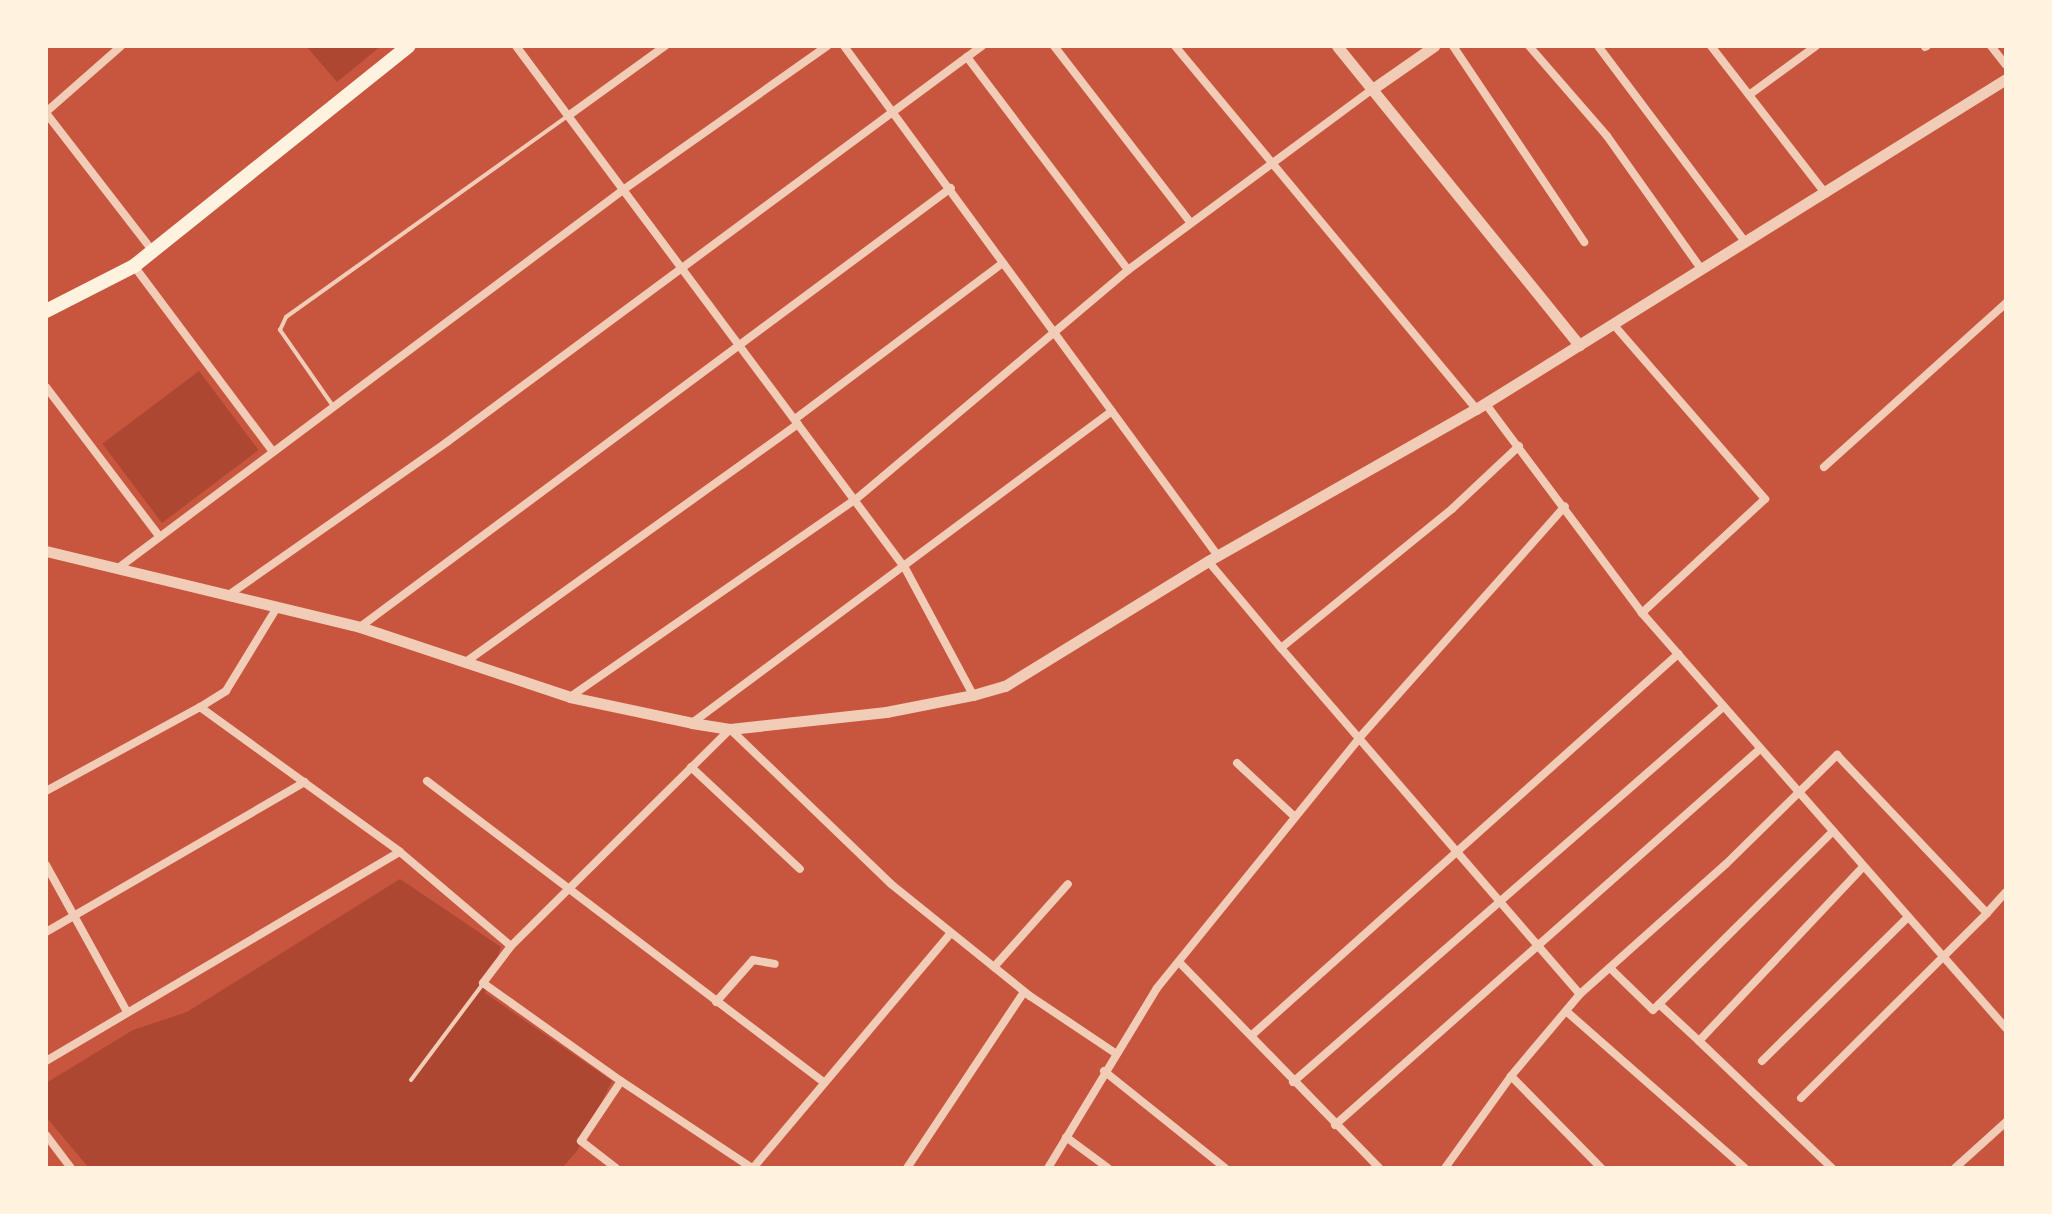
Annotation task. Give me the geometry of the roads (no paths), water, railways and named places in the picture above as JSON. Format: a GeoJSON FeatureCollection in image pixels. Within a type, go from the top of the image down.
{"type":"FeatureCollection","features":[{"type":"Feature","properties":{"kind":"main road"},"geometry":{"type":"LineString","coordinates":[[46,311],[134,266],[409,46]]}},
{"type":"Feature","properties":{"kind":"street"},"geometry":{"type":"LineString","coordinates":[[121,46],[46,112],[152,250]]}},
{"type":"Feature","properties":{"kind":"street"},"geometry":{"type":"LineString","coordinates":[[516,46],[905,568],[973,695]]}},
{"type":"Feature","properties":{"kind":"street"},"geometry":{"type":"LineString","coordinates":[[568,116],[665,46]]}},
{"type":"Feature","properties":{"kind":"street"},"geometry":{"type":"LineString","coordinates":[[117,569],[623,190],[827,46]]}},
{"type":"Feature","properties":{"kind":"street"},"geometry":{"type":"LineString","coordinates":[[844,46],[1055,331],[1213,559],[1281,648],[1361,736],[1580,994]]}},
{"type":"Feature","properties":{"kind":"street"},"geometry":{"type":"LineString","coordinates":[[230,594],[683,270],[787,187],[982,46]]}},
{"type":"Feature","properties":{"kind":"street"},"geometry":{"type":"LineString","coordinates":[[1054,46],[1190,222]]}},
{"type":"Feature","properties":{"kind":"street"},"geometry":{"type":"LineString","coordinates":[[1175,46],[1268,162],[1519,446],[1642,613],[2006,1028]]}},
{"type":"Feature","properties":{"kind":"street"},"geometry":{"type":"LineString","coordinates":[[1337,46],[1579,345]]}},
{"type":"Feature","properties":{"kind":"street"},"geometry":{"type":"LineString","coordinates":[[570,697],[855,500],[1128,270],[1268,162],[1434,46]]}},
{"type":"Feature","properties":{"kind":"street"},"geometry":{"type":"LineString","coordinates":[[1453,46],[1584,242]]}},
{"type":"Feature","properties":{"kind":"street"},"geometry":{"type":"LineString","coordinates":[[1529,46],[1607,136],[1701,269]]}},
{"type":"Feature","properties":{"kind":"street"},"geometry":{"type":"LineString","coordinates":[[1598,46],[1746,243]]}},
{"type":"Feature","properties":{"kind":"street"},"geometry":{"type":"LineString","coordinates":[[1711,46],[1826,194]]}},
{"type":"Feature","properties":{"kind":"street"},"geometry":{"type":"LineString","coordinates":[[1749,95],[1816,46]]}},
{"type":"Feature","properties":{"kind":"street"},"geometry":{"type":"LineString","coordinates":[[1991,46],[2006,65]]}},
{"type":"Feature","properties":{"kind":"street"},"geometry":{"type":"LineString","coordinates":[[967,57],[1128,270]]}},
{"type":"Feature","properties":{"kind":"street"},"geometry":{"type":"LineString","coordinates":[[46,551],[360,627],[570,697],[730,729],[886,712],[973,695],[1005,686],[1213,559],[1481,406],[1826,194],[2006,79]]}},
{"type":"Feature","properties":{"kind":"street"},"geometry":{"type":"LineString","coordinates":[[360,627],[951,188]]}},
{"type":"Feature","properties":{"kind":"street"},"geometry":{"type":"LineString","coordinates":[[467,661],[796,421],[1003,263]]}},
{"type":"Feature","properties":{"kind":"street"},"geometry":{"type":"LineString","coordinates":[[134,266],[273,452]]}},
{"type":"Feature","properties":{"kind":"street"},"geometry":{"type":"LineString","coordinates":[[1824,467],[2006,303]]}},
{"type":"Feature","properties":{"kind":"street"},"geometry":{"type":"LineString","coordinates":[[1613,324],[1765,499],[1642,613]]}},
{"type":"Feature","properties":{"kind":"street"},"geometry":{"type":"LineString","coordinates":[[46,387],[160,537]]}},
{"type":"Feature","properties":{"kind":"street"},"geometry":{"type":"LineString","coordinates":[[692,723],[802,638],[905,568],[1112,411]]}},
{"type":"Feature","properties":{"kind":"street"},"geometry":{"type":"LineString","coordinates":[[1281,648],[1452,509],[1519,446]]}},
{"type":"Feature","properties":{"kind":"street"},"geometry":{"type":"LineString","coordinates":[[1048,1168],[1115,1053],[1179,962],[1361,736],[1565,506]]}},
{"type":"Feature","properties":{"kind":"street"},"geometry":{"type":"LineString","coordinates":[[46,791],[200,707],[232,683],[276,609]]}},
{"type":"Feature","properties":{"kind":"street"},"geometry":{"type":"LineString","coordinates":[[1252,1035],[1678,654]]}},
{"type":"Feature","properties":{"kind":"street"},"geometry":{"type":"LineString","coordinates":[[200,707],[400,852],[511,946]]}},
{"type":"Feature","properties":{"kind":"street"},"geometry":{"type":"LineString","coordinates":[[1293,1082],[1723,707]]}},
{"type":"Feature","properties":{"kind":"street"},"geometry":{"type":"LineString","coordinates":[[730,729],[511,946],[483,983],[621,1081],[753,1168],[951,933]]}},
{"type":"Feature","properties":{"kind":"street"},"geometry":{"type":"LineString","coordinates":[[730,729],[891,884],[1024,992],[1115,1053]]}},
{"type":"Feature","properties":{"kind":"street"},"geometry":{"type":"LineString","coordinates":[[1335,1125],[1760,749]]}},
{"type":"Feature","properties":{"kind":"street"},"geometry":{"type":"LineString","coordinates":[[1445,1168],[1511,1076],[1580,994],[1837,755],[1987,913]]}},
{"type":"Feature","properties":{"kind":"street"},"geometry":{"type":"LineString","coordinates":[[1237,763],[1295,817]]}},
{"type":"Feature","properties":{"kind":"street"},"geometry":{"type":"LineString","coordinates":[[691,767],[800,869]]}},
{"type":"Feature","properties":{"kind":"street"},"geometry":{"type":"LineString","coordinates":[[427,781],[566,891],[824,1082]]}},
{"type":"Feature","properties":{"kind":"street"},"geometry":{"type":"LineString","coordinates":[[46,932],[305,782]]}},
{"type":"Feature","properties":{"kind":"street"},"geometry":{"type":"LineString","coordinates":[[1610,968],[1653,1010],[1833,831]]}},
{"type":"Feature","properties":{"kind":"street"},"geometry":{"type":"LineString","coordinates":[[46,1061],[126,1010],[400,852]]}},
{"type":"Feature","properties":{"kind":"street"},"geometry":{"type":"LineString","coordinates":[[46,865],[126,1010]]}},
{"type":"Feature","properties":{"kind":"street"},"geometry":{"type":"LineString","coordinates":[[1699,1041],[1863,867]]}},
{"type":"Feature","properties":{"kind":"street"},"geometry":{"type":"LineString","coordinates":[[994,967],[1068,884]]}},
{"type":"Feature","properties":{"kind":"street"},"geometry":{"type":"LineString","coordinates":[[1801,1098],[2006,892]]}},
{"type":"Feature","properties":{"kind":"street"},"geometry":{"type":"LineString","coordinates":[[1762,1061],[1908,917]]}},
{"type":"Feature","properties":{"kind":"street"},"geometry":{"type":"LineString","coordinates":[[716,1002],[753,960],[775,964]]}},
{"type":"Feature","properties":{"kind":"street"},"geometry":{"type":"LineString","coordinates":[[1179,962],[1379,1168]]}},
{"type":"Feature","properties":{"kind":"street"},"geometry":{"type":"LineString","coordinates":[[907,1168],[1024,992]]}},
{"type":"Feature","properties":{"kind":"street"},"geometry":{"type":"LineString","coordinates":[[1659,1004],[1832,1168]]}},
{"type":"Feature","properties":{"kind":"street"},"geometry":{"type":"LineString","coordinates":[[1566,1011],[1745,1168]]}},
{"type":"Feature","properties":{"kind":"street"},"geometry":{"type":"LineString","coordinates":[[1104,1071],[1225,1168]]}},
{"type":"Feature","properties":{"kind":"street"},"geometry":{"type":"LineString","coordinates":[[1511,1076],[1601,1168]]}},
{"type":"Feature","properties":{"kind":"street"},"geometry":{"type":"LineString","coordinates":[[616,1168],[581,1141],[621,1081]]}},
{"type":"Feature","properties":{"kind":"street"},"geometry":{"type":"LineString","coordinates":[[1955,1168],[2006,1122]]}},
{"type":"Feature","properties":{"kind":"street"},"geometry":{"type":"LineString","coordinates":[[46,1135],[71,1168]]}},
{"type":"Feature","properties":{"kind":"street"},"geometry":{"type":"LineString","coordinates":[[1066,1137],[1108,1168]]}},
{"type":"Feature","properties":{"kind":"lane"},"geometry":{"type":"LineString","coordinates":[[333,407],[280,330],[286,317],[568,116]]}},
{"type":"Feature","properties":{"kind":"lane"},"geometry":{"type":"LineString","coordinates":[[411,1080],[483,983]]}}]}
